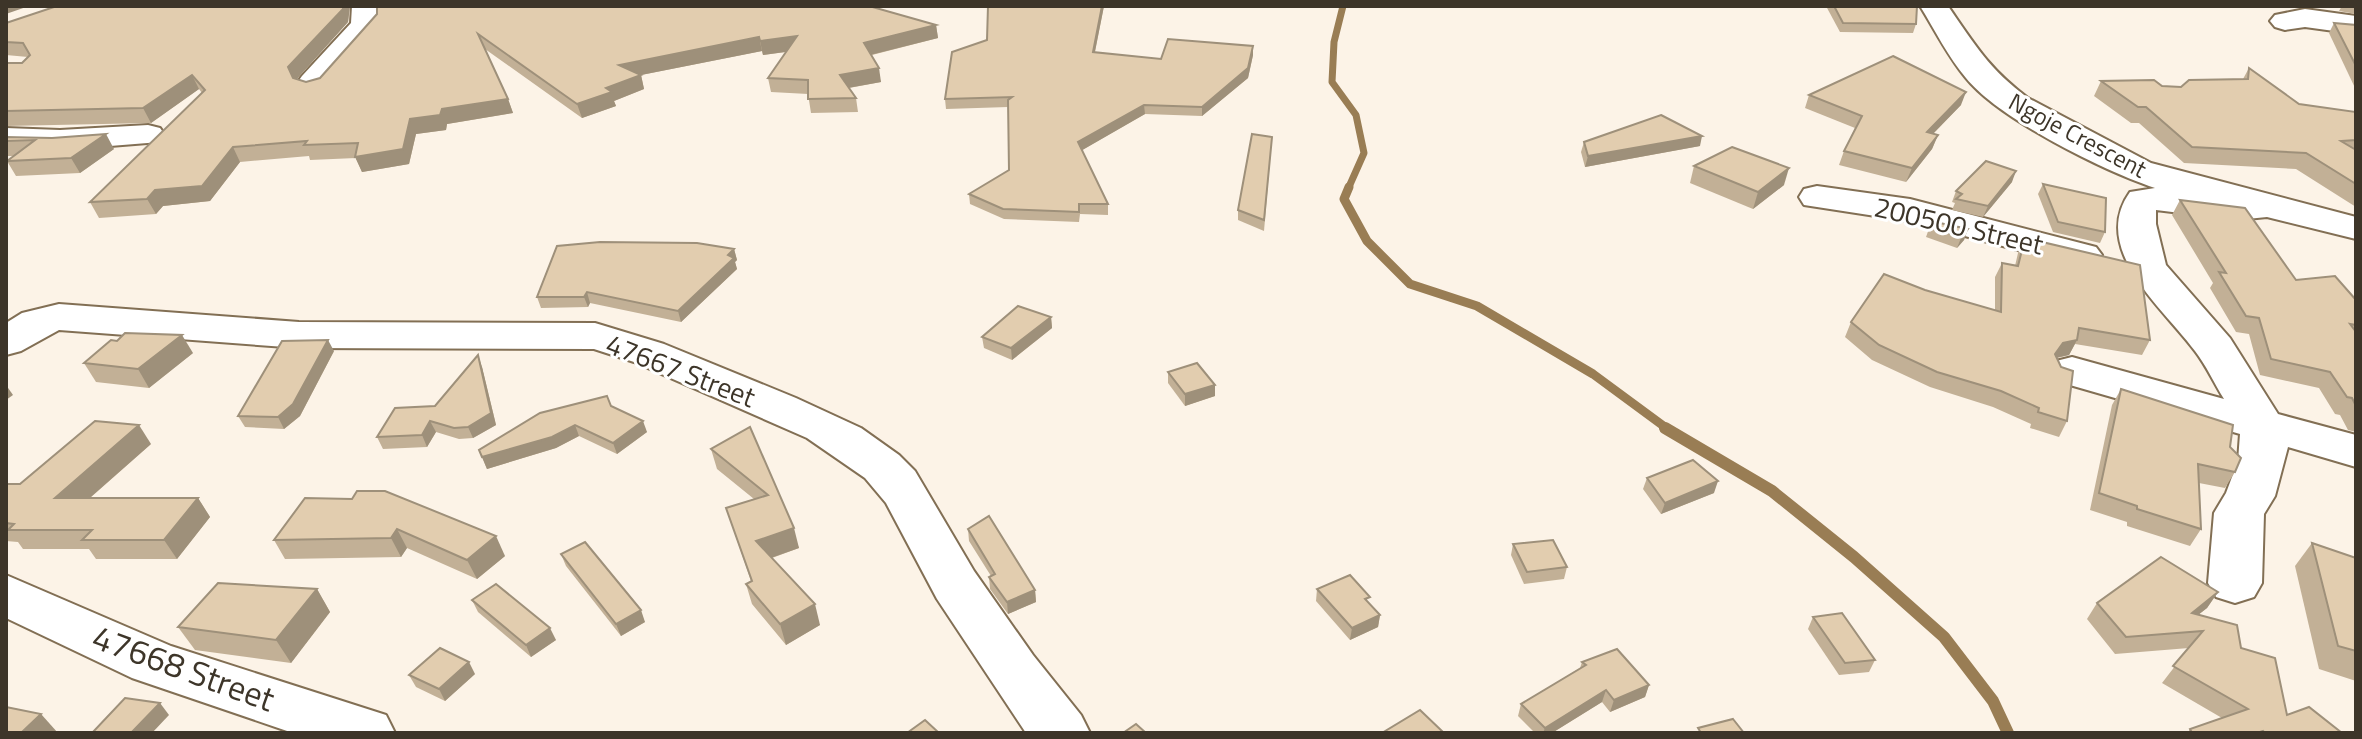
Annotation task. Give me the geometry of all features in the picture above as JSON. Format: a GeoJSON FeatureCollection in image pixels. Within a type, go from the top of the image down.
{"type":"FeatureCollection","features":[{"type":"Feature","properties":{"kind":"street"},"geometry":{"type":"LineString","coordinates":[[313,83],[365,25],[366,6]]}},
{"type":"Feature","properties":{"kind":"street","name":"Ngoje Crescent"},"geometry":{"type":"LineString","coordinates":[[1934,6],[1978,73],[2016,105],[2042,121],[2138,171],[2356,228]]}},
{"type":"Feature","properties":{"kind":"street"},"geometry":{"type":"LineString","coordinates":[[2285,21],[2305,18],[2356,25]]}},
{"type":"Feature","properties":{"kind":"street"},"geometry":{"type":"LineString","coordinates":[[6,138],[60,140],[148,135]]}},
{"type":"Feature","properties":{"kind":"street","name":"200500 Street"},"geometry":{"type":"LineString","coordinates":[[1817,197],[1910,210],[2083,255],[2147,268]]}},
{"type":"Feature","properties":{"kind":"street"},"geometry":{"type":"LineString","coordinates":[[2235,583],[2239,513],[2250,496],[2262,461],[2265,444],[2262,425],[2215,347],[2147,268],[2137,224],[2138,207],[2143,200],[2158,198],[2245,209],[2267,206]]}},
{"type":"Feature","properties":{"kind":"street","name":"47667 Street"},"geometry":{"type":"LineString","coordinates":[[6,342],[37,322],[59,317],[299,335],[584,336],[627,344],[805,419],[848,441],[879,463],[900,485],[940,560],[1022,685],[1060,733]]}},
{"type":"Feature","properties":{"kind":"street"},"geometry":{"type":"LineString","coordinates":[[2072,371],[2356,451]]}},
{"type":"Feature","properties":{"kind":"street","name":"47668 Street"},"geometry":{"type":"LineString","coordinates":[[6,595],[152,662],[365,733]]}},
{"type":"Feature","properties":{"kind":"building"},"geometry":{"type":"Polygon","coordinates":[[[57,6],[343,6],[288,67],[293,78],[306,82],[320,78],[377,14],[377,6],[869,6],[936,25],[864,43],[879,68],[840,75],[856,98],[808,99],[808,80],[768,78],[797,36],[760,41],[759,37],[619,65],[641,75],[606,88],[612,92],[577,104],[478,34],[508,99],[442,109],[440,115],[410,119],[403,149],[355,157],[358,143],[304,145],[307,141],[233,147],[202,186],[155,190],[147,199],[90,202],[205,90],[192,75],[143,108],[6,111],[6,63],[22,63],[30,55],[23,43],[6,42],[6,23],[57,6]]]}},
{"type":"Feature","properties":{"kind":"building"},"geometry":{"type":"Polygon","coordinates":[[[988,6],[1102,6],[1093,52],[1161,59],[1168,39],[1253,46],[1248,68],[1202,107],[1144,105],[1078,142],[1108,204],[1079,204],[1079,212],[1003,209],[969,194],[1009,170],[1008,100],[1012,97],[945,99],[952,52],[987,40],[988,6]]]}},
{"type":"Feature","properties":{"kind":"building"},"geometry":{"type":"Polygon","coordinates":[[[1834,6],[1917,6],[1916,24],[1843,23],[1834,6]]]}},
{"type":"Feature","properties":{"kind":"building"},"geometry":{"type":"Polygon","coordinates":[[[2334,23],[2356,25],[2356,66],[2334,23]]]}},
{"type":"Feature","properties":{"kind":"building"},"geometry":{"type":"Polygon","coordinates":[[[1893,56],[1966,92],[1927,132],[1938,135],[1912,168],[1844,151],[1862,116],[1809,95],[1893,56]]]}},
{"type":"Feature","properties":{"kind":"building"},"geometry":{"type":"Polygon","coordinates":[[[2249,68],[2299,104],[2356,112],[2356,140],[2341,141],[2356,150],[2356,184],[2306,153],[2192,147],[2146,107],[2138,107],[2101,81],[2154,80],[2162,86],[2181,87],[2189,80],[2248,79],[2249,68]]]}},
{"type":"Feature","properties":{"kind":"building"},"geometry":{"type":"Polygon","coordinates":[[[1661,115],[1702,136],[1588,156],[1584,142],[1661,115]]]}},
{"type":"Feature","properties":{"kind":"building"},"geometry":{"type":"Polygon","coordinates":[[[106,134],[71,158],[7,161],[35,140],[6,141],[6,137],[106,134]]]}},
{"type":"Feature","properties":{"kind":"building"},"geometry":{"type":"Polygon","coordinates":[[[1252,134],[1272,137],[1264,220],[1238,210],[1252,134]]]}},
{"type":"Feature","properties":{"kind":"building"},"geometry":{"type":"Polygon","coordinates":[[[1732,147],[1789,168],[1758,192],[1694,166],[1732,147]]]}},
{"type":"Feature","properties":{"kind":"building"},"geometry":{"type":"Polygon","coordinates":[[[1986,161],[2016,171],[1988,206],[1956,199],[1962,194],[1956,191],[1986,161]]]}},
{"type":"Feature","properties":{"kind":"building"},"geometry":{"type":"Polygon","coordinates":[[[2043,184],[2106,198],[2105,232],[2058,222],[2043,184]]]}},
{"type":"Feature","properties":{"kind":"building"},"geometry":{"type":"Polygon","coordinates":[[[2180,200],[2245,208],[2296,280],[2335,276],[2356,300],[2356,325],[2350,324],[2356,332],[2356,406],[2330,372],[2271,359],[2259,318],[2246,316],[2219,272],[2226,273],[2180,200]]]}},
{"type":"Feature","properties":{"kind":"building"},"geometry":{"type":"Polygon","coordinates":[[[1935,222],[1968,229],[1961,238],[1930,226],[1935,222]]]}},
{"type":"Feature","properties":{"kind":"building"},"geometry":{"type":"Polygon","coordinates":[[[2025,238],[2140,265],[2150,340],[2079,328],[2077,340],[2063,343],[2055,354],[2061,367],[2073,371],[2067,421],[2038,412],[2039,408],[2001,391],[1937,372],[1879,345],[1851,322],[1884,274],[1925,290],[2001,312],[2002,263],[2018,266],[2025,238]]]}},
{"type":"Feature","properties":{"kind":"building"},"geometry":{"type":"Polygon","coordinates":[[[600,242],[697,243],[734,249],[728,255],[734,258],[678,311],[587,292],[584,297],[537,297],[557,246],[600,242]]]}},
{"type":"Feature","properties":{"kind":"building"},"geometry":{"type":"Polygon","coordinates":[[[1018,306],[1051,317],[1011,348],[982,337],[1018,306]]]}},
{"type":"Feature","properties":{"kind":"building"},"geometry":{"type":"Polygon","coordinates":[[[125,333],[182,335],[138,369],[84,363],[111,340],[117,341],[125,333]]]}},
{"type":"Feature","properties":{"kind":"building"},"geometry":{"type":"Polygon","coordinates":[[[328,340],[293,404],[278,417],[238,416],[282,341],[328,340]]]}},
{"type":"Feature","properties":{"kind":"building"},"geometry":{"type":"Polygon","coordinates":[[[478,355],[491,413],[468,427],[454,428],[430,421],[422,435],[377,437],[395,408],[435,406],[478,355]]]}},
{"type":"Feature","properties":{"kind":"building"},"geometry":{"type":"Polygon","coordinates":[[[1197,363],[1215,385],[1185,394],[1168,372],[1197,363]]]}},
{"type":"Feature","properties":{"kind":"building"},"geometry":{"type":"Polygon","coordinates":[[[2121,389],[2233,425],[2230,447],[2241,458],[2235,472],[2198,464],[2201,529],[2137,509],[2137,506],[2099,493],[2121,389]]]}},
{"type":"Feature","properties":{"kind":"building"},"geometry":{"type":"Polygon","coordinates":[[[607,396],[611,406],[643,421],[613,443],[575,425],[552,437],[482,457],[479,450],[540,413],[607,396]]]}},
{"type":"Feature","properties":{"kind":"building"},"geometry":{"type":"Polygon","coordinates":[[[95,421],[139,425],[55,498],[198,498],[164,540],[82,540],[92,530],[8,530],[14,524],[6,523],[6,484],[20,484],[95,421]]]}},
{"type":"Feature","properties":{"kind":"building"},"geometry":{"type":"Polygon","coordinates":[[[750,427],[794,528],[756,541],[815,604],[780,624],[746,584],[752,581],[726,508],[768,495],[711,449],[750,427]]]}},
{"type":"Feature","properties":{"kind":"building"},"geometry":{"type":"Polygon","coordinates":[[[1693,460],[1718,481],[1665,503],[1647,478],[1693,460]]]}},
{"type":"Feature","properties":{"kind":"building"},"geometry":{"type":"Polygon","coordinates":[[[357,491],[385,491],[496,536],[467,560],[397,529],[391,538],[274,540],[305,498],[352,499],[357,491]]]}},
{"type":"Feature","properties":{"kind":"building"},"geometry":{"type":"Polygon","coordinates":[[[989,516],[1035,590],[1007,602],[989,577],[995,574],[968,529],[989,516]]]}},
{"type":"Feature","properties":{"kind":"building"},"geometry":{"type":"Polygon","coordinates":[[[1553,540],[1567,567],[1527,572],[1513,544],[1553,540]]]}},
{"type":"Feature","properties":{"kind":"building"},"geometry":{"type":"Polygon","coordinates":[[[585,542],[641,610],[616,624],[561,554],[585,542]]]}},
{"type":"Feature","properties":{"kind":"building"},"geometry":{"type":"Polygon","coordinates":[[[2312,543],[2356,558],[2356,651],[2338,646],[2312,543]]]}},
{"type":"Feature","properties":{"kind":"building"},"geometry":{"type":"Polygon","coordinates":[[[2161,557],[2218,592],[2192,613],[2237,625],[2241,648],[2275,658],[2287,715],[2309,707],[2342,733],[2192,733],[2190,729],[2248,709],[2173,666],[2203,631],[2126,637],[2097,603],[2161,557]]]}},
{"type":"Feature","properties":{"kind":"building"},"geometry":{"type":"Polygon","coordinates":[[[1350,575],[1370,597],[1365,599],[1380,615],[1352,628],[1317,589],[1350,575]]]}},
{"type":"Feature","properties":{"kind":"building"},"geometry":{"type":"Polygon","coordinates":[[[218,583],[317,589],[276,640],[178,627],[218,583]]]}},
{"type":"Feature","properties":{"kind":"building"},"geometry":{"type":"Polygon","coordinates":[[[496,584],[550,628],[526,645],[472,600],[496,584]]]}},
{"type":"Feature","properties":{"kind":"building"},"geometry":{"type":"Polygon","coordinates":[[[1842,613],[1875,660],[1845,663],[1813,617],[1842,613]]]}},
{"type":"Feature","properties":{"kind":"building"},"geometry":{"type":"Polygon","coordinates":[[[440,648],[469,662],[439,689],[409,675],[440,648]]]}},
{"type":"Feature","properties":{"kind":"building"},"geometry":{"type":"Polygon","coordinates":[[[1617,649],[1649,685],[1614,700],[1606,690],[1545,728],[1521,704],[1586,665],[1582,662],[1617,649]]]}},
{"type":"Feature","properties":{"kind":"building"},"geometry":{"type":"Polygon","coordinates":[[[125,698],[160,703],[131,733],[92,733],[125,698]]]}},
{"type":"Feature","properties":{"kind":"building"},"geometry":{"type":"Polygon","coordinates":[[[6,707],[41,714],[21,733],[6,733],[6,707]]]}},
{"type":"Feature","properties":{"kind":"building"},"geometry":{"type":"Polygon","coordinates":[[[1420,710],[1444,733],[1382,733],[1420,710]]]}},
{"type":"Feature","properties":{"kind":"building"},"geometry":{"type":"Polygon","coordinates":[[[1733,719],[1744,733],[1701,733],[1698,728],[1733,719]]]}},
{"type":"Feature","properties":{"kind":"building"},"geometry":{"type":"Polygon","coordinates":[[[925,720],[939,733],[907,733],[925,720]]]}},
{"type":"Feature","properties":{"kind":"building"},"geometry":{"type":"Polygon","coordinates":[[[1136,724],[1146,733],[1123,733],[1136,724]]]}},
{"type":"Feature","properties":{"kind":"waterway"},"geometry":{"type":"LineString","coordinates":[[1343,6],[1334,42],[1332,82],[1356,115],[1364,153],[1348,189]]}},
{"type":"Feature","properties":{"kind":"waterway"},"geometry":{"type":"LineString","coordinates":[[1349,187],[1344,199],[1367,241],[1410,284],[1477,306],[1593,374],[1669,430]]}},
{"type":"Feature","properties":{"kind":"waterway"},"geometry":{"type":"LineString","coordinates":[[1665,428],[1772,491],[1854,557],[1944,637],[1993,701],[2008,733]]}}]}
